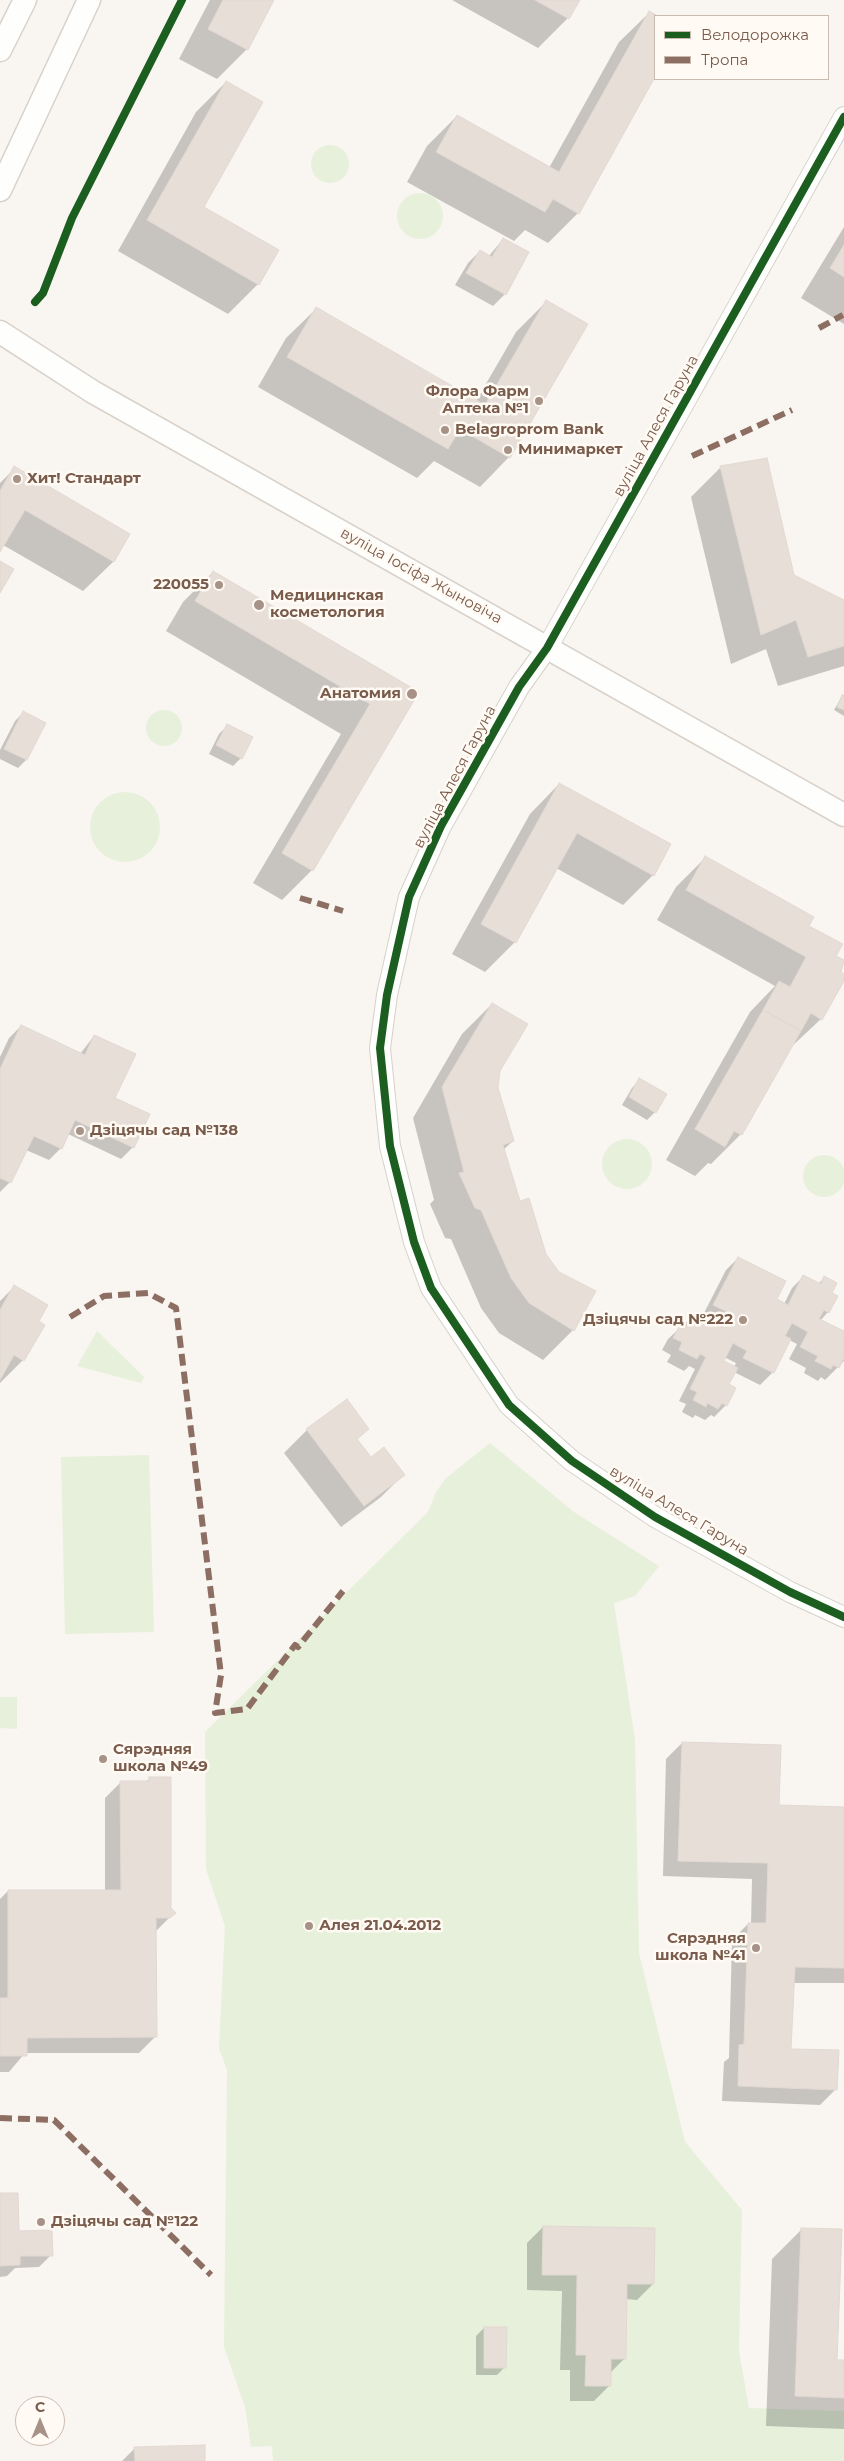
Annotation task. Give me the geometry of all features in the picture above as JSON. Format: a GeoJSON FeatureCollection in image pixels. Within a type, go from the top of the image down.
{"type":"FeatureCollection","features":[{"type":"Feature","properties":{"kind":"main road"},"geometry":{"type":"LineString","coordinates":[[0,50],[25,0]]}},
{"type":"Feature","properties":{"kind":"main road"},"geometry":{"type":"LineString","coordinates":[[0,190],[89,0]]}},
{"type":"Feature","properties":{"kind":"main road","name":"вуліца Іосіфа Жыновіча"},"geometry":{"type":"LineString","coordinates":[[0,332],[93,392],[844,815]]}},
{"type":"Feature","properties":{"kind":"street","name":"вуліца Алеся Гаруна"},"geometry":{"type":"LineString","coordinates":[[844,116],[547,648],[519,687],[441,826],[409,897],[387,995],[380,1048],[390,1146],[414,1242],[431,1288],[509,1405],[572,1461],[655,1517],[790,1592],[844,1617]]}},
{"type":"Feature","properties":{"kind":"green space"},"geometry":{"type":"Polygon","coordinates":[[[330,145],[337,146],[343,151],[348,157],[348,171],[343,177],[337,182],[330,183],[323,182],[317,177],[312,171],[311,164],[312,157],[317,151],[323,146],[330,145]]]}},
{"type":"Feature","properties":{"kind":"green space"},"geometry":{"type":"Polygon","coordinates":[[[420,193],[433,197],[439,203],[443,216],[439,229],[433,235],[420,239],[407,235],[401,229],[397,216],[401,203],[407,197],[420,193]]]}},
{"type":"Feature","properties":{"kind":"green space"},"geometry":{"type":"Polygon","coordinates":[[[164,710],[171,711],[177,715],[181,721],[181,735],[177,741],[171,745],[164,746],[157,745],[151,741],[147,735],[146,728],[147,721],[151,715],[157,711],[164,710]]]}},
{"type":"Feature","properties":{"kind":"green space"},"geometry":{"type":"Polygon","coordinates":[[[125,792],[144,798],[154,808],[160,827],[154,846],[144,856],[125,862],[106,856],[96,846],[90,827],[96,808],[106,798],[125,792]]]}},
{"type":"Feature","properties":{"kind":"green space"},"geometry":{"type":"Polygon","coordinates":[[[627,1139],[645,1146],[652,1164],[645,1182],[627,1189],[609,1182],[602,1164],[609,1146],[627,1139]]]}},
{"type":"Feature","properties":{"kind":"green space"},"geometry":{"type":"Polygon","coordinates":[[[828,1155],[836,1158],[842,1164],[845,1176],[842,1188],[836,1194],[820,1197],[812,1194],[806,1188],[803,1172],[806,1164],[812,1158],[828,1155]]]}},
{"type":"Feature","properties":{"kind":"green space"},"geometry":{"type":"Polygon","coordinates":[[[97,1331],[144,1377],[141,1383],[77,1366],[97,1331]]]}},
{"type":"Feature","properties":{"kind":"green space"},"geometry":{"type":"Polygon","coordinates":[[[490,1443],[574,1512],[659,1566],[635,1596],[614,1603],[635,1739],[639,1953],[685,2142],[742,2210],[739,2351],[749,2408],[844,2411],[844,2461],[273,2461],[272,2446],[251,2447],[245,2407],[224,2347],[227,2070],[219,2048],[225,1926],[206,1869],[205,1732],[428,1512],[436,1492],[445,1479],[490,1443]]]}},
{"type":"Feature","properties":{"kind":"green space"},"geometry":{"type":"Polygon","coordinates":[[[149,1455],[154,1632],[65,1634],[61,1457],[149,1455]]]}},
{"type":"Feature","properties":{"kind":"green space"},"geometry":{"type":"Polygon","coordinates":[[[0,1697],[17,1697],[17,1729],[0,1728],[0,1697]]]}},
{"type":"Feature","properties":{"kind":"building"},"geometry":{"type":"Polygon","coordinates":[[[223,0],[274,0],[248,50],[208,29],[223,0]]]}},
{"type":"Feature","properties":{"kind":"building"},"geometry":{"type":"Polygon","coordinates":[[[535,0],[580,0],[569,19],[535,0]]]}},
{"type":"Feature","properties":{"kind":"building"},"geometry":{"type":"Polygon","coordinates":[[[649,11],[656,15],[654,15],[654,79],[579,214],[553,199],[545,212],[436,152],[457,115],[559,172],[649,11]]]}},
{"type":"Feature","properties":{"kind":"building"},"geometry":{"type":"Polygon","coordinates":[[[226,81],[263,102],[204,207],[279,250],[259,285],[147,220],[226,81]]]}},
{"type":"Feature","properties":{"kind":"building"},"geometry":{"type":"Polygon","coordinates":[[[503,238],[529,252],[506,295],[466,273],[480,250],[492,257],[503,238]]]}},
{"type":"Feature","properties":{"kind":"building"},"geometry":{"type":"Polygon","coordinates":[[[844,245],[844,277],[830,268],[844,245]]]}},
{"type":"Feature","properties":{"kind":"building"},"geometry":{"type":"Polygon","coordinates":[[[546,300],[588,324],[510,458],[460,429],[448,449],[287,357],[316,307],[485,405],[546,300]]]}},
{"type":"Feature","properties":{"kind":"building"},"geometry":{"type":"Polygon","coordinates":[[[767,458],[794,575],[844,600],[844,646],[808,657],[796,620],[761,635],[720,466],[767,458]]]}},
{"type":"Feature","properties":{"kind":"building"},"geometry":{"type":"Polygon","coordinates":[[[14,466],[130,534],[114,562],[25,510],[0,552],[0,491],[14,466]]]}},
{"type":"Feature","properties":{"kind":"building"},"geometry":{"type":"Polygon","coordinates":[[[0,561],[14,569],[0,593],[0,561]]]}},
{"type":"Feature","properties":{"kind":"building"},"geometry":{"type":"Polygon","coordinates":[[[213,571],[419,692],[313,871],[282,853],[370,704],[195,601],[213,571]]]}},
{"type":"Feature","properties":{"kind":"building"},"geometry":{"type":"Polygon","coordinates":[[[842,695],[844,695],[844,710],[837,707],[842,695]]]}},
{"type":"Feature","properties":{"kind":"building"},"geometry":{"type":"Polygon","coordinates":[[[23,711],[46,723],[27,760],[4,749],[23,711]]]}},
{"type":"Feature","properties":{"kind":"building"},"geometry":{"type":"Polygon","coordinates":[[[227,724],[253,737],[242,759],[216,745],[227,724]]]}},
{"type":"Feature","properties":{"kind":"building"},"geometry":{"type":"Polygon","coordinates":[[[559,783],[671,844],[654,876],[577,833],[516,943],[481,924],[559,783]]]}},
{"type":"Feature","properties":{"kind":"building"},"geometry":{"type":"Polygon","coordinates":[[[705,856],[814,917],[809,926],[843,944],[836,956],[844,960],[841,972],[844,974],[844,981],[822,1020],[811,1013],[801,1031],[763,1010],[779,981],[790,987],[806,957],[686,890],[705,856]]]}},
{"type":"Feature","properties":{"kind":"building"},"geometry":{"type":"Polygon","coordinates":[[[492,1003],[528,1024],[500,1071],[498,1088],[514,1141],[503,1145],[520,1201],[529,1198],[546,1254],[559,1272],[596,1291],[574,1331],[529,1303],[511,1278],[481,1210],[475,1208],[459,1173],[464,1172],[442,1087],[492,1003]]]}},
{"type":"Feature","properties":{"kind":"building"},"geometry":{"type":"Polygon","coordinates":[[[763,1010],[801,1031],[742,1135],[734,1131],[725,1147],[695,1129],[763,1010]]]}},
{"type":"Feature","properties":{"kind":"building"},"geometry":{"type":"Polygon","coordinates":[[[21,1025],[85,1055],[94,1035],[136,1054],[115,1098],[150,1114],[134,1148],[75,1120],[62,1149],[34,1136],[11,1183],[0,1178],[0,1069],[21,1025]]]}},
{"type":"Feature","properties":{"kind":"building"},"geometry":{"type":"Polygon","coordinates":[[[639,1078],[667,1094],[656,1113],[629,1097],[639,1078]]]}},
{"type":"Feature","properties":{"kind":"building","name":"Дзіцячы сад №222"},"geometry":{"type":"Polygon","coordinates":[[[738,1257],[786,1281],[777,1299],[788,1305],[803,1275],[821,1284],[824,1276],[837,1283],[832,1293],[838,1296],[829,1313],[824,1310],[819,1319],[844,1331],[844,1358],[839,1368],[833,1365],[831,1369],[815,1361],[818,1356],[800,1347],[808,1332],[792,1323],[785,1336],[791,1339],[774,1373],[743,1358],[747,1351],[733,1343],[724,1361],[738,1368],[729,1384],[736,1388],[727,1406],[722,1403],[718,1409],[707,1403],[706,1407],[693,1400],[697,1392],[690,1389],[706,1357],[700,1354],[697,1359],[679,1350],[682,1342],[673,1338],[680,1325],[686,1328],[693,1313],[723,1328],[731,1314],[713,1305],[738,1257]]]}},
{"type":"Feature","properties":{"kind":"building"},"geometry":{"type":"Polygon","coordinates":[[[14,1285],[48,1305],[39,1321],[45,1325],[24,1361],[14,1355],[0,1380],[0,1310],[14,1285]]]}},
{"type":"Feature","properties":{"kind":"building"},"geometry":{"type":"Polygon","coordinates":[[[347,1399],[369,1429],[357,1439],[371,1457],[384,1447],[405,1475],[364,1506],[306,1429],[347,1399]]]}},
{"type":"Feature","properties":{"kind":"building"},"geometry":{"type":"Polygon","coordinates":[[[682,1742],[781,1745],[779,1805],[844,1807],[844,1968],[795,1967],[791,2049],[839,2050],[837,2090],[738,2086],[739,2045],[744,2044],[748,1923],[766,1923],[768,1863],[678,1861],[682,1742]]]}},
{"type":"Feature","properties":{"kind":"building"},"geometry":{"type":"Polygon","coordinates":[[[149,1777],[171,1777],[171,1908],[176,1913],[170,1918],[156,1918],[157,2037],[27,2038],[27,2056],[0,2056],[0,1998],[8,1998],[8,1890],[121,1890],[120,1781],[149,1781],[149,1777]]]}},
{"type":"Feature","properties":{"kind":"building"},"geometry":{"type":"Polygon","coordinates":[[[0,2193],[18,2193],[19,2231],[52,2230],[53,2256],[20,2256],[20,2265],[0,2266],[0,2193]]]}},
{"type":"Feature","properties":{"kind":"building"},"geometry":{"type":"Polygon","coordinates":[[[543,2226],[655,2228],[654,2284],[627,2284],[626,2359],[611,2359],[611,2386],[585,2386],[586,2355],[576,2355],[577,2275],[542,2275],[543,2226]]]}},
{"type":"Feature","properties":{"kind":"building"},"geometry":{"type":"Polygon","coordinates":[[[801,2228],[842,2229],[837,2360],[844,2360],[844,2398],[795,2396],[801,2228]]]}},
{"type":"Feature","properties":{"kind":"building"},"geometry":{"type":"Polygon","coordinates":[[[484,2327],[507,2327],[506,2368],[484,2368],[484,2327]]]}},
{"type":"Feature","properties":{"kind":"building"},"geometry":{"type":"Polygon","coordinates":[[[205,2445],[205,2461],[135,2461],[134,2447],[205,2445]]]}},
{"type":"Feature","properties":{"kind":"marked path"},"geometry":{"type":"LineString","coordinates":[[819,328],[843,315]]}},
{"type":"Feature","properties":{"kind":"marked path"},"geometry":{"type":"LineString","coordinates":[[692,456],[792,410]]}},
{"type":"Feature","properties":{"kind":"marked path"},"geometry":{"type":"LineString","coordinates":[[300,898],[343,911]]}},
{"type":"Feature","properties":{"kind":"marked path"},"geometry":{"type":"LineString","coordinates":[[70,1317],[104,1296],[148,1293],[176,1308],[221,1675],[215,1713],[247,1709],[295,1645],[298,1647],[343,1591]]}},
{"type":"Feature","properties":{"kind":"marked path"},"geometry":{"type":"LineString","coordinates":[[0,2118],[54,2120],[211,2275]]}},
{"type":"Feature","properties":{"kind":"cycle path"},"geometry":{"type":"LineString","coordinates":[[35,302],[43,293],[72,218],[182,0]]}},
{"type":"Feature","properties":{"kind":"cycle path"},"geometry":{"type":"LineString","coordinates":[[844,117],[547,648],[519,687],[441,826],[409,897],[387,995],[380,1048],[390,1146],[414,1242],[431,1288],[509,1405],[572,1461],[655,1517],[790,1592],[844,1617]]}},
{"type":"Feature","properties":{"kind":"place","name":"Флора Фарм Аптека №1"},"geometry":{"type":"Point","coordinates":[539,401]}},
{"type":"Feature","properties":{"kind":"place","name":"Belagroprom Bank"},"geometry":{"type":"Point","coordinates":[445,430]}},
{"type":"Feature","properties":{"kind":"place","name":"Минимаркет"},"geometry":{"type":"Point","coordinates":[508,450]}},
{"type":"Feature","properties":{"kind":"place","name":"Хит! Стандарт"},"geometry":{"type":"Point","coordinates":[17,479]}},
{"type":"Feature","properties":{"kind":"place","name":"220055"},"geometry":{"type":"Point","coordinates":[219,585]}},
{"type":"Feature","properties":{"kind":"place","name":"Медицинская косметология"},"geometry":{"type":"Point","coordinates":[259,605]}},
{"type":"Feature","properties":{"kind":"place","name":"Анатомия"},"geometry":{"type":"Point","coordinates":[412,694]}},
{"type":"Feature","properties":{"kind":"place","name":"Дзіцячы сад №138"},"geometry":{"type":"Point","coordinates":[80,1131]}},
{"type":"Feature","properties":{"kind":"place","name":"Дзіцячы сад №222"},"geometry":{"type":"Point","coordinates":[743,1320]}},
{"type":"Feature","properties":{"kind":"place","name":"Сярэдняя школа №49"},"geometry":{"type":"Point","coordinates":[103,1759]}},
{"type":"Feature","properties":{"kind":"place","name":"Алея 21.04.2012"},"geometry":{"type":"Point","coordinates":[309,1926]}},
{"type":"Feature","properties":{"kind":"place","name":"Сярэдняя школа №41"},"geometry":{"type":"Point","coordinates":[756,1948]}},
{"type":"Feature","properties":{"kind":"place","name":"Дзіцячы сад №122"},"geometry":{"type":"Point","coordinates":[41,2222]}}]}
